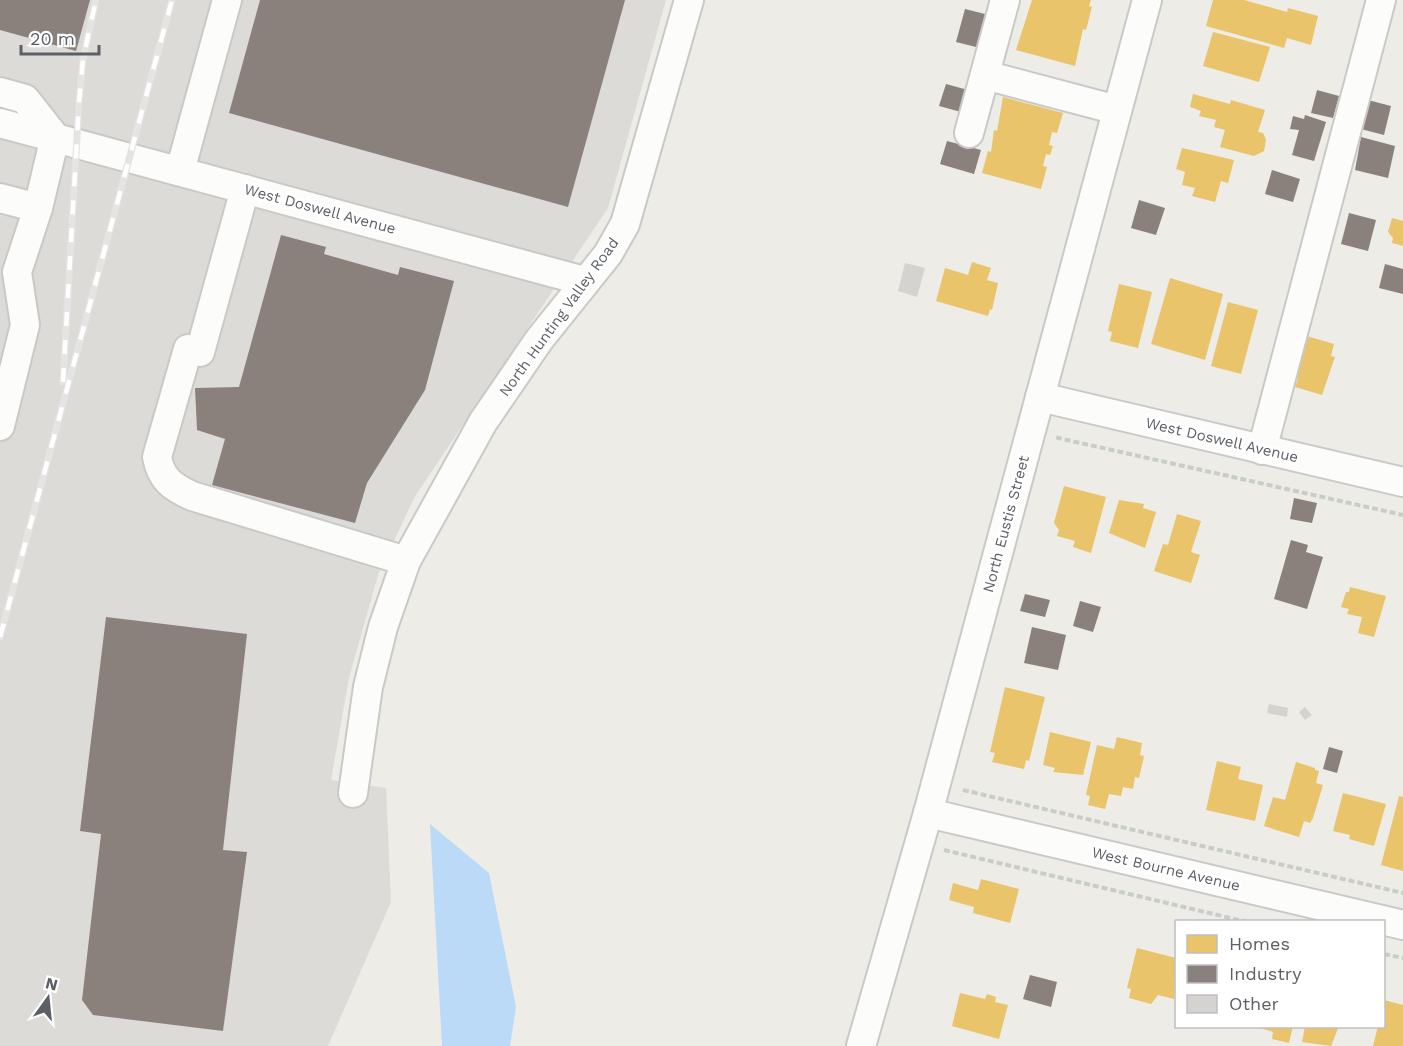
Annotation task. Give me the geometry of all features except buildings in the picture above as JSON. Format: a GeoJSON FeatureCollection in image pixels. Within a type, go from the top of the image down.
{"type":"FeatureCollection","features":[{"type":"Feature","properties":{"kind":"street"},"geometry":{"type":"LineString","coordinates":[[180,171],[227,0]]}},
{"type":"Feature","properties":{"kind":"street","name":"North Hunting Valley Road"},"geometry":{"type":"LineString","coordinates":[[353,793],[368,687],[383,627],[406,561],[483,422],[539,340],[584,281],[608,254],[625,224],[689,0]]}},
{"type":"Feature","properties":{"kind":"street"},"geometry":{"type":"LineString","coordinates":[[969,132],[1005,0]]}},
{"type":"Feature","properties":{"kind":"street","name":"North Eustis Street"},"geometry":{"type":"LineString","coordinates":[[861,1046],[928,813],[1147,0]]}},
{"type":"Feature","properties":{"kind":"street"},"geometry":{"type":"LineString","coordinates":[[1262,450],[1381,0]]}},
{"type":"Feature","properties":{"kind":"street"},"geometry":{"type":"LineString","coordinates":[[985,75],[1117,110]]}},
{"type":"Feature","properties":{"kind":"street"},"geometry":{"type":"LineString","coordinates":[[0,92],[25,99],[55,137],[39,208],[17,272],[25,325],[0,426]]}},
{"type":"Feature","properties":{"kind":"street","name":"West Doswell Avenue"},"geometry":{"type":"LineString","coordinates":[[0,123],[584,281]]}},
{"type":"Feature","properties":{"kind":"street"},"geometry":{"type":"LineString","coordinates":[[245,189],[200,352],[188,349],[157,458],[159,472],[173,487],[192,496],[406,561]]}},
{"type":"Feature","properties":{"kind":"street"},"geometry":{"type":"LineString","coordinates":[[0,198],[39,208]]}},
{"type":"Feature","properties":{"kind":"street","name":"West Doswell Avenue"},"geometry":{"type":"LineString","coordinates":[[1040,397],[1403,482]]}},
{"type":"Feature","properties":{"kind":"street","name":"West Bourne Avenue"},"geometry":{"type":"LineString","coordinates":[[928,813],[1382,920]]}},
{"type":"Feature","properties":{"kind":"street","name":"West Bourne Avenue"},"geometry":{"type":"LineString","coordinates":[[1385,921],[1403,925]]}},
{"type":"Feature","properties":{"kind":"path"},"geometry":{"type":"LineString","coordinates":[[1060,431],[1058,438],[1403,515]]}},
{"type":"Feature","properties":{"kind":"path"},"geometry":{"type":"LineString","coordinates":[[954,788],[1403,893]]}},
{"type":"Feature","properties":{"kind":"path"},"geometry":{"type":"LineString","coordinates":[[945,841],[944,850],[1243,920]]}},
{"type":"Feature","properties":{"kind":"path"},"geometry":{"type":"LineString","coordinates":[[1385,954],[1403,958]]}},
{"type":"Feature","properties":{"kind":"shaded area"},"geometry":{"type":"Polygon","coordinates":[[[0,0],[666,0],[608,208],[414,498],[378,575],[349,678],[331,780],[386,788],[391,902],[328,1046],[0,1046],[0,0]]]}},
{"type":"Feature","properties":{"kind":"water"},"geometry":{"type":"Polygon","coordinates":[[[430,824],[489,873],[516,1007],[510,1046],[442,1046],[430,824]]]}},
{"type":"Feature","properties":{"kind":"railway"},"geometry":{"type":"LineString","coordinates":[[63,382],[79,102],[83,59],[96,0]]}},
{"type":"Feature","properties":{"kind":"railway"},"geometry":{"type":"LineString","coordinates":[[0,637],[172,0]]}}]}
